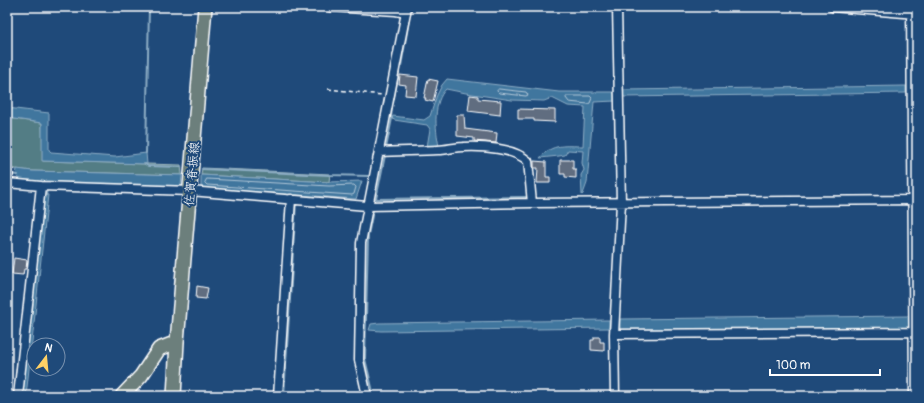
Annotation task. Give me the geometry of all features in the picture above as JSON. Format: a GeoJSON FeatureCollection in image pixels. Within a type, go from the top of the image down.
{"type":"FeatureCollection","features":[{"type":"Feature","properties":{"kind":"main road","name":"佐賀脊振線"},"geometry":{"type":"LineString","coordinates":[[174,396],[177,342],[205,7]]}},
{"type":"Feature","properties":{"kind":"main road"},"geometry":{"type":"LineString","coordinates":[[122,396],[140,376],[159,350],[177,342]]}},
{"type":"Feature","properties":{"kind":"street"},"geometry":{"type":"LineString","coordinates":[[330,7],[407,10],[367,206],[361,243],[359,360],[367,396]]}},
{"type":"Feature","properties":{"kind":"street"},"geometry":{"type":"LineString","coordinates":[[615,396],[614,334],[621,203],[617,7]]}},
{"type":"Feature","properties":{"kind":"street"},"geometry":{"type":"LineString","coordinates":[[832,7],[913,11],[915,200],[914,396]]}},
{"type":"Feature","properties":{"kind":"street"},"geometry":{"type":"LineString","coordinates":[[379,152],[440,150],[462,146],[500,149],[516,154],[528,161],[532,203]]}},
{"type":"Feature","properties":{"kind":"street"},"geometry":{"type":"LineString","coordinates":[[10,181],[51,187],[190,191],[367,206],[915,200]]}},
{"type":"Feature","properties":{"kind":"street"},"geometry":{"type":"LineString","coordinates":[[18,396],[41,186]]}},
{"type":"Feature","properties":{"kind":"street"},"geometry":{"type":"LineString","coordinates":[[278,396],[291,199]]}},
{"type":"Feature","properties":{"kind":"street"},"geometry":{"type":"LineString","coordinates":[[614,334],[914,332]]}},
{"type":"Feature","properties":{"kind":"path"},"geometry":{"type":"LineString","coordinates":[[328,89],[390,96]]}},
{"type":"Feature","properties":{"kind":"path"},"geometry":{"type":"LineString","coordinates":[[10,181],[14,169]]}},
{"type":"Feature","properties":{"kind":"green space"},"geometry":{"type":"Polygon","coordinates":[[[7,118],[42,123],[43,161],[181,165],[182,175],[32,171],[7,168],[7,118]]]}},
{"type":"Feature","properties":{"kind":"green space"},"geometry":{"type":"Polygon","coordinates":[[[202,168],[330,174],[329,182],[201,175],[202,168]]]}},
{"type":"Feature","properties":{"kind":"water"},"geometry":{"type":"Polygon","coordinates":[[[447,79],[559,92],[614,92],[615,101],[594,102],[587,183],[583,194],[582,195],[581,175],[584,170],[582,163],[583,151],[568,150],[565,155],[540,158],[549,150],[560,146],[583,146],[585,107],[568,106],[552,98],[544,101],[512,100],[446,89],[439,101],[436,116],[439,146],[427,147],[430,129],[427,125],[394,120],[392,118],[393,116],[424,120],[430,116],[437,95],[447,79]]]}},
{"type":"Feature","properties":{"kind":"water"},"geometry":{"type":"Polygon","coordinates":[[[906,86],[906,93],[623,97],[623,90],[906,86]]]}},
{"type":"Feature","properties":{"kind":"water"},"geometry":{"type":"Polygon","coordinates":[[[7,108],[49,113],[49,150],[51,152],[115,157],[146,153],[147,164],[42,161],[42,123],[7,118],[7,108]]]}},
{"type":"Feature","properties":{"kind":"water"},"geometry":{"type":"Polygon","coordinates":[[[17,169],[32,171],[182,175],[181,186],[38,182],[20,180],[16,175],[17,169]]]}},
{"type":"Feature","properties":{"kind":"water"},"geometry":{"type":"Polygon","coordinates":[[[201,175],[329,182],[362,181],[356,199],[201,188],[201,175]]]}},
{"type":"Feature","properties":{"kind":"water"},"geometry":{"type":"Polygon","coordinates":[[[44,194],[48,195],[32,337],[28,337],[44,194]]]}},
{"type":"Feature","properties":{"kind":"water"},"geometry":{"type":"Polygon","coordinates":[[[909,316],[909,326],[905,328],[623,330],[620,328],[620,319],[909,316]]]}},
{"type":"Feature","properties":{"kind":"water"},"geometry":{"type":"Polygon","coordinates":[[[609,320],[609,328],[369,330],[371,324],[379,323],[609,320]]]}},
{"type":"Feature","properties":{"kind":"water"},"geometry":{"type":"Polygon","coordinates":[[[26,359],[26,377],[28,377],[26,396],[22,396],[26,359]]]}},
{"type":"Feature","properties":{"kind":"building"},"geometry":{"type":"Polygon","coordinates":[[[400,75],[418,77],[416,96],[405,95],[406,85],[399,84],[400,75]]]}},
{"type":"Feature","properties":{"kind":"building"},"geometry":{"type":"Polygon","coordinates":[[[428,79],[438,81],[433,102],[425,100],[426,98],[424,98],[428,79]]]}},
{"type":"Feature","properties":{"kind":"building"},"geometry":{"type":"Polygon","coordinates":[[[470,95],[478,96],[478,99],[501,101],[500,115],[468,111],[470,95]]]}},
{"type":"Feature","properties":{"kind":"building"},"geometry":{"type":"Polygon","coordinates":[[[518,109],[555,110],[555,122],[534,121],[534,119],[518,119],[518,109]]]}},
{"type":"Feature","properties":{"kind":"building"},"geometry":{"type":"Polygon","coordinates":[[[457,115],[464,115],[465,129],[497,133],[496,143],[474,141],[474,138],[457,136],[457,115]]]}},
{"type":"Feature","properties":{"kind":"building"},"geometry":{"type":"Polygon","coordinates":[[[560,160],[573,160],[573,169],[576,169],[576,178],[565,177],[565,174],[560,174],[560,160]]]}},
{"type":"Feature","properties":{"kind":"building"},"geometry":{"type":"Polygon","coordinates":[[[534,161],[546,162],[546,177],[550,177],[550,183],[537,183],[538,168],[534,168],[534,161]]]}},
{"type":"Feature","properties":{"kind":"building"},"geometry":{"type":"Polygon","coordinates":[[[14,258],[27,260],[26,269],[24,269],[23,275],[12,274],[14,258]]]}},
{"type":"Feature","properties":{"kind":"building"},"geometry":{"type":"Polygon","coordinates":[[[197,286],[208,288],[206,299],[196,298],[197,286]]]}},
{"type":"Feature","properties":{"kind":"building"},"geometry":{"type":"Polygon","coordinates":[[[594,337],[600,337],[600,342],[604,342],[604,351],[591,350],[591,340],[594,340],[594,337]]]}},
{"type":"Feature","properties":{"kind":"waterway"},"geometry":{"type":"LineString","coordinates":[[146,153],[149,7]]}},
{"type":"Feature","properties":{"kind":"waterway"},"geometry":{"type":"LineString","coordinates":[[401,66],[409,21]]}},
{"type":"Feature","properties":{"kind":"waterway"},"geometry":{"type":"LineString","coordinates":[[393,103],[399,72]]}},
{"type":"Feature","properties":{"kind":"waterway"},"geometry":{"type":"LineString","coordinates":[[386,148],[392,118],[392,109]]}},
{"type":"Feature","properties":{"kind":"waterway"},"geometry":{"type":"LineString","coordinates":[[385,155],[376,199],[526,197]]}},
{"type":"Feature","properties":{"kind":"waterway"},"geometry":{"type":"LineString","coordinates":[[145,164],[148,166],[181,167]]}},
{"type":"Feature","properties":{"kind":"waterway"},"geometry":{"type":"LineString","coordinates":[[202,169],[369,176]]}},
{"type":"Feature","properties":{"kind":"waterway"},"geometry":{"type":"LineString","coordinates":[[7,174],[18,175]]}},
{"type":"Feature","properties":{"kind":"waterway"},"geometry":{"type":"LineString","coordinates":[[46,195],[47,189]]}},
{"type":"Feature","properties":{"kind":"waterway"},"geometry":{"type":"LineString","coordinates":[[284,396],[296,202]]}},
{"type":"Feature","properties":{"kind":"waterway"},"geometry":{"type":"LineString","coordinates":[[373,211],[368,235],[365,359],[374,396]]}}]}
